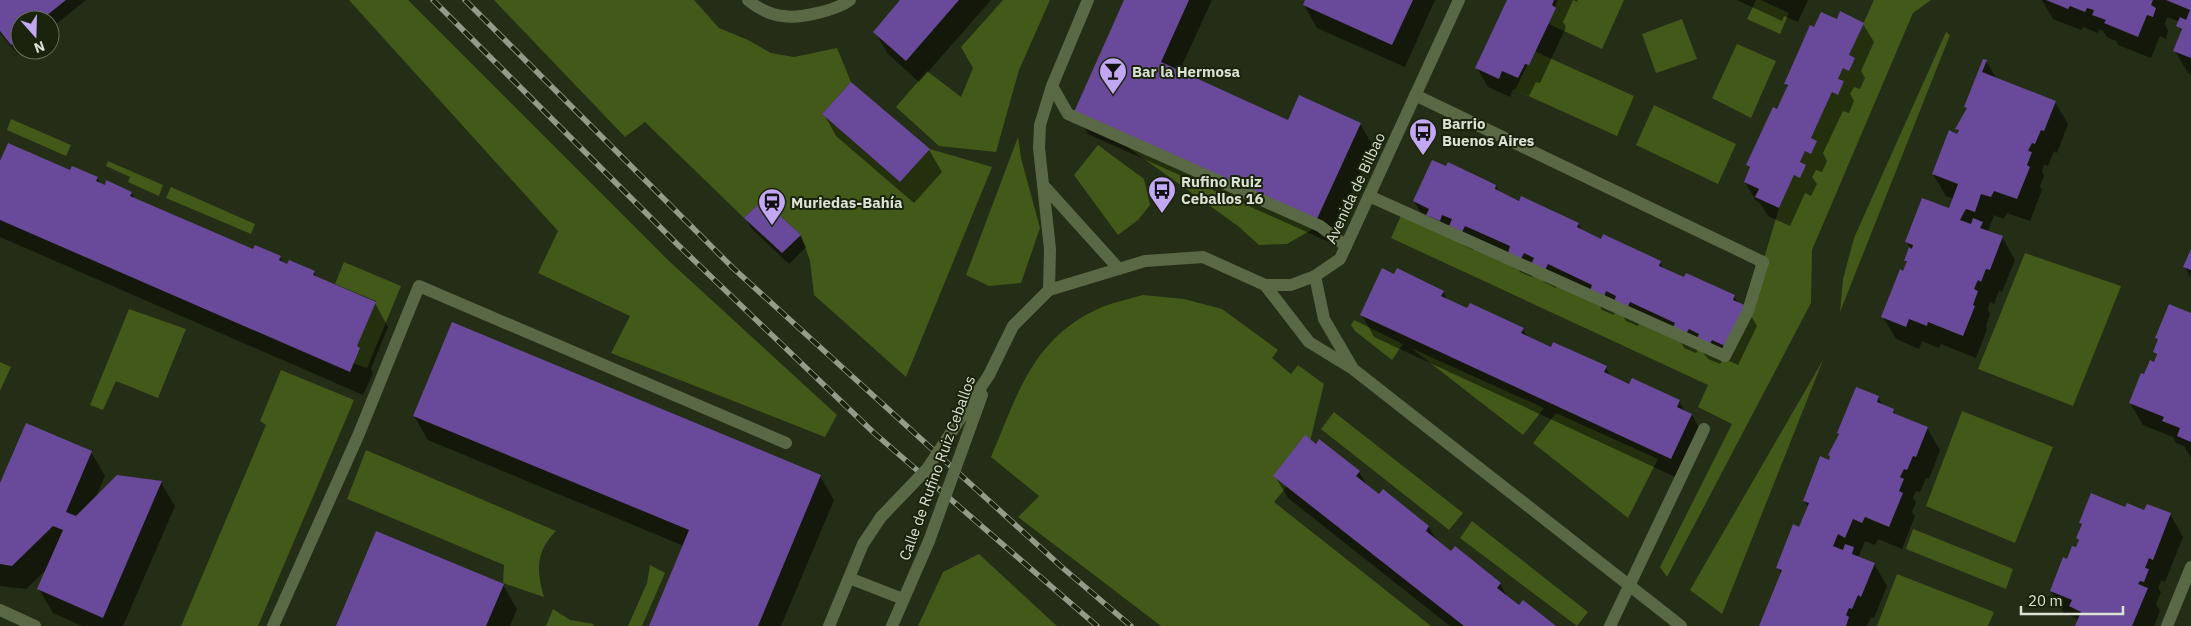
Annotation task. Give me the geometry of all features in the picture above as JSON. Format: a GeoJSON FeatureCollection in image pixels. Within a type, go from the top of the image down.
{"type":"FeatureCollection","features":[{"type":"Feature","properties":{"kind":"street"},"geometry":{"type":"LineString","coordinates":[[748,0],[756,7],[784,17],[822,12],[843,6],[850,0]]}},
{"type":"Feature","properties":{"kind":"street"},"geometry":{"type":"LineString","coordinates":[[1049,290],[1050,249],[1039,148],[1040,126],[1052,86],[1088,0]]}},
{"type":"Feature","properties":{"kind":"street","name":"Avenida de Bilbao"},"geometry":{"type":"LineString","coordinates":[[989,375],[1013,326],[1049,290],[1145,261],[1202,257],[1265,285],[1291,285],[1315,276],[1340,259],[1460,0]]}},
{"type":"Feature","properties":{"kind":"street"},"geometry":{"type":"LineString","coordinates":[[1052,86],[1068,114],[1320,226],[1346,246]]}},
{"type":"Feature","properties":{"kind":"street"},"geometry":{"type":"LineString","coordinates":[[1369,196],[1725,356],[1748,311],[1763,262],[1415,95]]}},
{"type":"Feature","properties":{"kind":"street"},"geometry":{"type":"LineString","coordinates":[[1044,186],[1119,269]]}},
{"type":"Feature","properties":{"kind":"street"},"geometry":{"type":"LineString","coordinates":[[1315,276],[1324,319],[1353,369]]}},
{"type":"Feature","properties":{"kind":"street"},"geometry":{"type":"LineString","coordinates":[[1265,285],[1309,342],[1353,369],[1681,626]]}},
{"type":"Feature","properties":{"kind":"street"},"geometry":{"type":"LineString","coordinates":[[273,626],[358,436],[419,286],[786,443]]}},
{"type":"Feature","properties":{"kind":"street","name":"Calle de Rufino Ruiz Ceballos"},"geometry":{"type":"LineString","coordinates":[[829,626],[863,544],[881,516],[927,469],[989,375]]}},
{"type":"Feature","properties":{"kind":"street","name":"Calle de Rufino Ruiz Ceballos"},"geometry":{"type":"LineString","coordinates":[[892,626],[929,541],[989,375]]}},
{"type":"Feature","properties":{"kind":"street"},"geometry":{"type":"LineString","coordinates":[[1610,626],[1704,429]]}},
{"type":"Feature","properties":{"kind":"street"},"geometry":{"type":"LineString","coordinates":[[2167,626],[2191,567]]}},
{"type":"Feature","properties":{"kind":"street"},"geometry":{"type":"LineString","coordinates":[[848,578],[904,599]]}},
{"type":"Feature","properties":{"kind":"street"},"geometry":{"type":"LineString","coordinates":[[0,610],[35,626]]}},
{"type":"Feature","properties":{"kind":"green space"},"geometry":{"type":"Polygon","coordinates":[[[349,0],[408,0],[669,261],[837,415],[825,437],[611,353],[630,316],[538,273],[558,231],[349,0]]]}},
{"type":"Feature","properties":{"kind":"green space"},"geometry":{"type":"Polygon","coordinates":[[[494,0],[694,0],[719,28],[748,40],[771,53],[794,57],[837,48],[851,82],[822,114],[900,182],[930,149],[992,167],[906,377],[814,295],[810,261],[801,235],[763,200],[744,218],[645,122],[625,137],[494,0]]]}},
{"type":"Feature","properties":{"kind":"green space"},"geometry":{"type":"Polygon","coordinates":[[[1003,0],[1050,0],[1019,70],[996,152],[939,146],[896,107],[927,71],[961,97],[973,68],[961,47],[1003,0]]]}},
{"type":"Feature","properties":{"kind":"green space"},"geometry":{"type":"Polygon","coordinates":[[[1558,0],[1624,0],[1602,49],[1547,23],[1558,0]]]}},
{"type":"Feature","properties":{"kind":"green space"},"geometry":{"type":"Polygon","coordinates":[[[1756,0],[1761,0],[1789,13],[1780,34],[1747,19],[1756,0]]]}},
{"type":"Feature","properties":{"kind":"green space"},"geometry":{"type":"Polygon","coordinates":[[[1874,0],[1931,0],[1913,13],[1812,250],[1811,303],[1667,577],[1660,567],[1732,424],[1698,407],[1708,385],[1391,238],[1403,211],[1725,356],[1763,262],[1779,208],[1874,0]]]}},
{"type":"Feature","properties":{"kind":"green space"},"geometry":{"type":"Polygon","coordinates":[[[1682,19],[1697,59],[1656,73],[1642,34],[1682,19]]]}},
{"type":"Feature","properties":{"kind":"green space"},"geometry":{"type":"Polygon","coordinates":[[[1946,32],[1950,35],[1840,312],[1843,279],[1854,238],[1946,32]]]}},
{"type":"Feature","properties":{"kind":"green space"},"geometry":{"type":"Polygon","coordinates":[[[1737,44],[1776,61],[1751,118],[1712,98],[1737,44]]]}},
{"type":"Feature","properties":{"kind":"green space"},"geometry":{"type":"Polygon","coordinates":[[[1534,51],[1634,96],[1617,136],[1515,90],[1534,51]]]}},
{"type":"Feature","properties":{"kind":"green space"},"geometry":{"type":"Polygon","coordinates":[[[1654,105],[1736,144],[1718,184],[1636,145],[1654,105]]]}},
{"type":"Feature","properties":{"kind":"green space"},"geometry":{"type":"Polygon","coordinates":[[[11,119],[71,145],[66,156],[7,130],[11,119]]]}},
{"type":"Feature","properties":{"kind":"green space"},"geometry":{"type":"Polygon","coordinates":[[[1102,129],[1318,226],[1287,244],[1259,245],[1238,226],[1102,129]]]}},
{"type":"Feature","properties":{"kind":"green space"},"geometry":{"type":"Polygon","coordinates":[[[1018,137],[1021,158],[1040,228],[1021,283],[989,286],[966,275],[1018,137]]]}},
{"type":"Feature","properties":{"kind":"green space"},"geometry":{"type":"Polygon","coordinates":[[[1098,145],[1144,179],[1150,205],[1138,220],[1118,235],[1074,175],[1098,145]]]}},
{"type":"Feature","properties":{"kind":"green space"},"geometry":{"type":"Polygon","coordinates":[[[108,161],[163,185],[159,196],[128,182],[130,177],[106,166],[108,161]]]}},
{"type":"Feature","properties":{"kind":"green space"},"geometry":{"type":"Polygon","coordinates":[[[171,187],[255,224],[251,234],[166,198],[171,187]]]}},
{"type":"Feature","properties":{"kind":"green space"},"geometry":{"type":"Polygon","coordinates":[[[2025,253],[2121,286],[2073,406],[1978,369],[2025,253]]]}},
{"type":"Feature","properties":{"kind":"green space"},"geometry":{"type":"Polygon","coordinates":[[[344,262],[401,286],[367,368],[350,362],[376,301],[335,284],[344,262]]]}},
{"type":"Feature","properties":{"kind":"green space"},"geometry":{"type":"Polygon","coordinates":[[[1143,295],[1184,299],[1222,309],[1278,350],[1272,358],[1291,374],[1298,365],[1324,384],[1304,466],[1274,502],[1431,626],[1161,626],[1018,517],[1039,496],[991,457],[1020,389],[1031,369],[1059,334],[1079,319],[1102,307],[1143,295]]]}},
{"type":"Feature","properties":{"kind":"green space"},"geometry":{"type":"Polygon","coordinates":[[[129,309],[186,329],[158,398],[116,381],[103,410],[90,405],[129,309]]]}},
{"type":"Feature","properties":{"kind":"green space"},"geometry":{"type":"Polygon","coordinates":[[[1354,320],[1403,344],[1392,360],[1355,331],[1351,325],[1354,320]]]}},
{"type":"Feature","properties":{"kind":"green space"},"geometry":{"type":"Polygon","coordinates":[[[1411,348],[1544,408],[1523,435],[1411,348]]]}},
{"type":"Feature","properties":{"kind":"green space"},"geometry":{"type":"Polygon","coordinates":[[[1823,360],[1722,614],[1690,590],[1823,360]]]}},
{"type":"Feature","properties":{"kind":"green space"},"geometry":{"type":"Polygon","coordinates":[[[0,362],[11,367],[0,391],[0,362]]]}},
{"type":"Feature","properties":{"kind":"green space"},"geometry":{"type":"Polygon","coordinates":[[[281,370],[354,400],[258,626],[181,626],[266,425],[260,421],[281,370]]]}},
{"type":"Feature","properties":{"kind":"green space"},"geometry":{"type":"Polygon","coordinates":[[[1962,411],[2053,447],[2015,543],[1926,506],[1962,411]]]}},
{"type":"Feature","properties":{"kind":"green space"},"geometry":{"type":"Polygon","coordinates":[[[1334,412],[1463,513],[1449,530],[1321,429],[1334,412]]]}},
{"type":"Feature","properties":{"kind":"green space"},"geometry":{"type":"Polygon","coordinates":[[[1556,413],[1658,459],[1628,518],[1533,443],[1556,413]]]}},
{"type":"Feature","properties":{"kind":"green space"},"geometry":{"type":"Polygon","coordinates":[[[366,450],[556,531],[549,538],[541,554],[539,570],[544,597],[503,583],[504,565],[347,499],[366,450]]]}},
{"type":"Feature","properties":{"kind":"green space"},"geometry":{"type":"Polygon","coordinates":[[[1472,521],[1588,612],[1577,626],[1460,538],[1472,521]]]}},
{"type":"Feature","properties":{"kind":"green space"},"geometry":{"type":"Polygon","coordinates":[[[1913,529],[2013,569],[2006,589],[1906,549],[1913,529]]]}},
{"type":"Feature","properties":{"kind":"green space"},"geometry":{"type":"Polygon","coordinates":[[[979,554],[1057,626],[918,626],[943,572],[979,554]]]}},
{"type":"Feature","properties":{"kind":"green space"},"geometry":{"type":"Polygon","coordinates":[[[650,565],[665,573],[642,626],[628,626],[647,583],[650,565]]]}},
{"type":"Feature","properties":{"kind":"green space"},"geometry":{"type":"Polygon","coordinates":[[[1897,574],[1994,612],[1988,626],[1877,626],[1897,574]]]}},
{"type":"Feature","properties":{"kind":"green space"},"geometry":{"type":"Polygon","coordinates":[[[553,609],[570,620],[594,624],[593,626],[546,626],[553,609]]]}},
{"type":"Feature","properties":{"kind":"building"},"geometry":{"type":"Polygon","coordinates":[[[0,0],[66,0],[54,10],[10,10],[10,44],[0,31],[0,0]]]}},
{"type":"Feature","properties":{"kind":"building"},"geometry":{"type":"Polygon","coordinates":[[[900,0],[959,0],[906,61],[873,32],[900,0]]]}},
{"type":"Feature","properties":{"kind":"building"},"geometry":{"type":"Polygon","coordinates":[[[1124,0],[1189,0],[1161,62],[1288,120],[1299,95],[1361,123],[1316,221],[1074,112],[1124,0]]]}},
{"type":"Feature","properties":{"kind":"building"},"geometry":{"type":"Polygon","coordinates":[[[1305,0],[1413,0],[1392,45],[1303,5],[1305,0]]]}},
{"type":"Feature","properties":{"kind":"building"},"geometry":{"type":"Polygon","coordinates":[[[1507,0],[1554,0],[1552,5],[1556,8],[1529,65],[1525,64],[1518,78],[1502,71],[1499,79],[1475,68],[1507,0]]]}},
{"type":"Feature","properties":{"kind":"building"},"geometry":{"type":"Polygon","coordinates":[[[2046,0],[2153,0],[2151,5],[2156,8],[2153,17],[2147,15],[2138,37],[2104,23],[2106,20],[2092,15],[2094,10],[2087,8],[2085,12],[2070,6],[2068,9],[2046,0]]]}},
{"type":"Feature","properties":{"kind":"building"},"geometry":{"type":"Polygon","coordinates":[[[2166,0],[2191,0],[2191,58],[2173,51],[2182,29],[2176,26],[2180,17],[2186,20],[2190,10],[2166,0]]]}},
{"type":"Feature","properties":{"kind":"building"},"geometry":{"type":"Polygon","coordinates":[[[1840,11],[1864,23],[1849,55],[1855,58],[1849,71],[1843,68],[1838,79],[1844,81],[1838,95],[1832,92],[1811,138],[1817,141],[1811,154],[1805,151],[1800,162],[1806,165],[1800,178],[1794,175],[1779,208],[1755,197],[1759,189],[1744,182],[1750,167],[1746,165],[1773,107],[1777,109],[1788,85],[1784,84],[1810,25],[1814,27],[1821,12],[1837,19],[1840,11]]]}},
{"type":"Feature","properties":{"kind":"building"},"geometry":{"type":"Polygon","coordinates":[[[1983,59],[1987,60],[1982,72],[2056,101],[2044,131],[2041,130],[2035,144],[2032,143],[2028,151],[2032,152],[2027,165],[2030,167],[2017,199],[1994,191],[1991,197],[1981,194],[1975,212],[1966,209],[1960,220],[1971,224],[1973,218],[1983,222],[1980,228],[2003,236],[1990,270],[1986,269],[1981,282],[1978,280],[1974,289],[1978,291],[1973,305],[1975,306],[1963,336],[1928,322],[1927,326],[1909,319],[1906,327],[1881,317],[1900,269],[1903,271],[1907,261],[1904,261],[1909,247],[1912,249],[1913,245],[1905,242],[1922,198],[1949,208],[1958,184],[1932,174],[1949,130],[1957,134],[1959,130],[1955,129],[1967,108],[1964,107],[1983,59]]]}},
{"type":"Feature","properties":{"kind":"building"},"geometry":{"type":"Polygon","coordinates":[[[851,82],[930,149],[900,182],[822,114],[851,82]]]}},
{"type":"Feature","properties":{"kind":"building"},"geometry":{"type":"Polygon","coordinates":[[[8,143],[70,170],[72,166],[98,177],[96,181],[105,185],[106,180],[132,192],[130,196],[253,249],[255,245],[281,256],[279,260],[287,264],[289,260],[315,271],[313,275],[376,302],[357,346],[360,348],[350,372],[0,220],[0,161],[8,143]]]}},
{"type":"Feature","properties":{"kind":"building"},"geometry":{"type":"Polygon","coordinates":[[[1432,160],[1446,166],[1448,162],[1496,185],[1495,189],[1519,201],[1521,196],[1579,223],[1577,227],[1601,239],[1603,234],[1661,261],[1659,266],[1684,277],[1686,273],[1735,295],[1733,300],[1747,306],[1727,347],[1712,340],[1709,346],[1696,340],[1699,334],[1689,329],[1685,335],[1672,329],[1675,323],[1630,302],[1627,308],[1614,302],[1616,296],[1606,291],[1604,297],[1590,291],[1592,285],[1548,264],[1545,270],[1531,264],[1534,258],[1524,253],[1521,259],[1508,253],[1510,246],[1465,226],[1462,232],[1449,226],[1452,219],[1442,215],[1440,221],[1426,215],[1429,209],[1413,201],[1432,160]]]}},
{"type":"Feature","properties":{"kind":"building","name":"Muriedas-Bahía"},"geometry":{"type":"Polygon","coordinates":[[[763,200],[801,235],[782,253],[744,218],[763,200]]]}},
{"type":"Feature","properties":{"kind":"building"},"geometry":{"type":"Polygon","coordinates":[[[2191,249],[2191,270],[2183,267],[2191,249]]]}},
{"type":"Feature","properties":{"kind":"building"},"geometry":{"type":"Polygon","coordinates":[[[1382,268],[1394,274],[1397,268],[1444,291],[1441,296],[1467,308],[1470,303],[1524,328],[1521,333],[1551,347],[1553,342],[1607,366],[1604,372],[1629,384],[1632,378],[1680,400],[1677,407],[1692,414],[1671,459],[1360,315],[1382,268]]]}},
{"type":"Feature","properties":{"kind":"building"},"geometry":{"type":"Polygon","coordinates":[[[2169,304],[2191,313],[2191,442],[2177,436],[2180,428],[2162,421],[2164,417],[2129,403],[2141,373],[2144,374],[2150,360],[2154,362],[2157,354],[2153,352],[2158,339],[2155,338],[2169,304]]]}},
{"type":"Feature","properties":{"kind":"building"},"geometry":{"type":"Polygon","coordinates":[[[452,322],[821,475],[758,626],[649,626],[689,530],[413,416],[452,322]]]}},
{"type":"Feature","properties":{"kind":"building"},"geometry":{"type":"Polygon","coordinates":[[[1856,387],[1879,396],[1877,402],[1894,409],[1893,413],[1928,427],[1916,457],[1913,456],[1907,470],[1904,469],[1900,477],[1904,479],[1899,491],[1903,493],[1889,527],[1865,517],[1862,523],[1853,519],[1845,538],[1838,534],[1833,546],[1843,550],[1845,544],[1854,547],[1852,554],[1875,563],[1861,597],[1858,595],[1852,609],[1849,608],[1846,615],[1849,617],[1846,626],[1759,626],[1782,570],[1776,568],[1793,524],[1799,527],[1809,503],[1803,501],[1820,456],[1829,460],[1830,456],[1828,455],[1839,434],[1837,433],[1856,387]]]}},
{"type":"Feature","properties":{"kind":"building"},"geometry":{"type":"Polygon","coordinates":[[[26,423],[92,451],[66,512],[76,516],[117,475],[162,481],[103,618],[37,589],[63,530],[53,526],[12,566],[0,564],[0,483],[26,423]]]}},
{"type":"Feature","properties":{"kind":"building"},"geometry":{"type":"Polygon","coordinates":[[[1305,435],[1316,444],[1319,439],[1360,471],[1356,476],[1379,494],[1383,489],[1429,526],[1426,531],[1451,551],[1455,546],[1501,583],[1497,588],[1519,605],[1523,600],[1556,626],[1464,626],[1273,476],[1305,435]]]}},
{"type":"Feature","properties":{"kind":"building"},"geometry":{"type":"Polygon","coordinates":[[[2091,493],[2125,507],[2127,503],[2144,510],[2147,504],[2171,513],[2153,560],[2149,558],[2145,568],[2149,569],[2144,582],[2140,581],[2138,584],[2148,588],[2132,626],[2075,626],[2081,612],[2069,606],[2072,600],[2050,591],[2063,557],[2067,559],[2072,546],[2076,547],[2079,540],[2076,538],[2082,524],[2079,523],[2091,493]]]}},
{"type":"Feature","properties":{"kind":"building"},"geometry":{"type":"Polygon","coordinates":[[[376,531],[504,584],[486,626],[336,626],[376,531]]]}},
{"type":"Feature","properties":{"kind":"railway"},"geometry":{"type":"LineString","coordinates":[[433,0],[677,244],[873,432],[1097,626]]}},
{"type":"Feature","properties":{"kind":"railway"},"geometry":{"type":"LineString","coordinates":[[465,0],[733,268],[1064,569],[1131,626]]}},
{"type":"Feature","properties":{"kind":"place","name":"Bar la Hermosa"},"geometry":{"type":"Point","coordinates":[1113,95]}},
{"type":"Feature","properties":{"kind":"place","name":"Barrio Buenos Aires"},"geometry":{"type":"Point","coordinates":[1423,156]}},
{"type":"Feature","properties":{"kind":"place","name":"Rufino Ruiz Ceballos 16"},"geometry":{"type":"Point","coordinates":[1162,214]}},
{"type":"Feature","properties":{"kind":"place","name":"Muriedas-Bahía"},"geometry":{"type":"Point","coordinates":[772,226]}}]}
